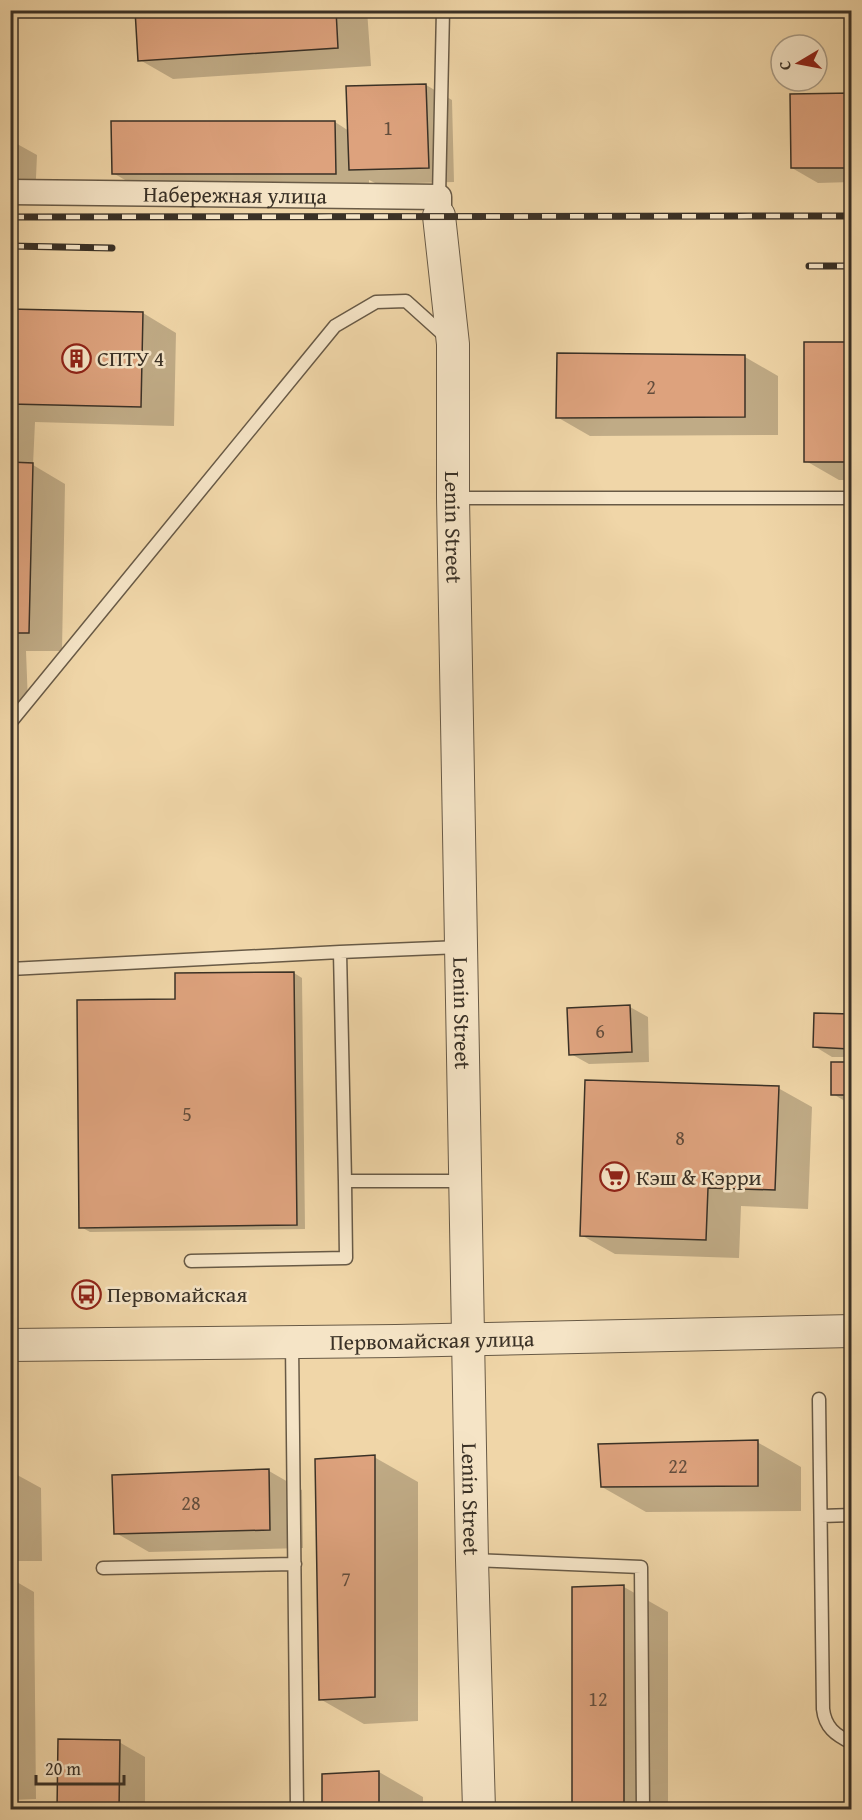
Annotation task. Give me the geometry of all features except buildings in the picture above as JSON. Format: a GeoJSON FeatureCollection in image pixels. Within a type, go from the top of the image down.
{"type":"FeatureCollection","features":[{"type":"Feature","properties":{"kind":"street","name":"Набережная улица"},"geometry":{"type":"LineString","coordinates":[[10,192],[439,206]]}},
{"type":"Feature","properties":{"kind":"street","name":"Lenin Street"},"geometry":{"type":"LineString","coordinates":[[439,206],[453,344],[453,498],[472,1560],[479,1809]]}},
{"type":"Feature","properties":{"kind":"street","name":"Первомайская улица"},"geometry":{"type":"LineString","coordinates":[[10,1346],[852,1331]]}},
{"type":"Feature","properties":{"kind":"lane"},"geometry":{"type":"LineString","coordinates":[[439,206],[443,10]]}},
{"type":"Feature","properties":{"kind":"lane"},"geometry":{"type":"LineString","coordinates":[[10,723],[335,326],[376,302],[406,301],[453,344]]}},
{"type":"Feature","properties":{"kind":"lane"},"geometry":{"type":"LineString","coordinates":[[453,498],[852,498]]}},
{"type":"Feature","properties":{"kind":"lane"},"geometry":{"type":"LineString","coordinates":[[10,969],[462,947]]}},
{"type":"Feature","properties":{"kind":"lane"},"geometry":{"type":"LineString","coordinates":[[191,1261],[346,1257],[340,952]]}},
{"type":"Feature","properties":{"kind":"lane"},"geometry":{"type":"LineString","coordinates":[[345,1181],[466,1181]]}},
{"type":"Feature","properties":{"kind":"lane"},"geometry":{"type":"LineString","coordinates":[[292,1341],[297,1809]]}},
{"type":"Feature","properties":{"kind":"lane"},"geometry":{"type":"LineString","coordinates":[[819,1399],[824,1715],[830,1729],[852,1743]]}},
{"type":"Feature","properties":{"kind":"lane"},"geometry":{"type":"LineString","coordinates":[[821,1516],[852,1515]]}},
{"type":"Feature","properties":{"kind":"lane"},"geometry":{"type":"LineString","coordinates":[[472,1560],[641,1567],[643,1809]]}},
{"type":"Feature","properties":{"kind":"lane"},"geometry":{"type":"LineString","coordinates":[[103,1568],[294,1564]]}},
{"type":"Feature","properties":{"kind":"railway"},"geometry":{"type":"LineString","coordinates":[[10,217],[852,216]]}},
{"type":"Feature","properties":{"kind":"railway"},"geometry":{"type":"LineString","coordinates":[[10,246],[112,248]]}},
{"type":"Feature","properties":{"kind":"railway"},"geometry":{"type":"LineString","coordinates":[[809,266],[852,266]]}},
{"type":"Feature","properties":{"kind":"place","name":"СПТУ 4"},"geometry":{"type":"Point","coordinates":[76,358]}},
{"type":"Feature","properties":{"kind":"place","name":"Кэш & Кэрри"},"geometry":{"type":"Point","coordinates":[615,1177]}},
{"type":"Feature","properties":{"kind":"place","name":"Первомайская"},"geometry":{"type":"Point","coordinates":[86,1294]}}]}
